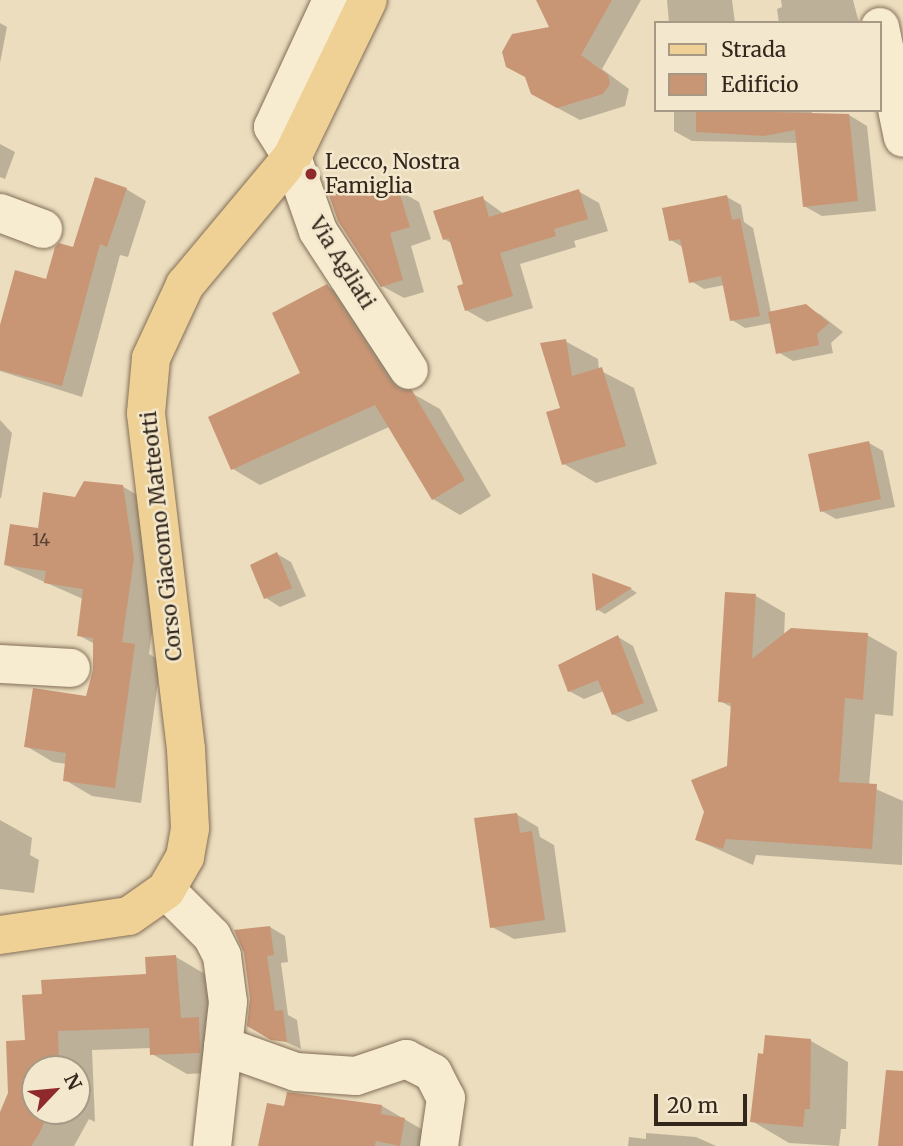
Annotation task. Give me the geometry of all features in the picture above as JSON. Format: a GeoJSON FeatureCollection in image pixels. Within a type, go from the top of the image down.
{"type":"FeatureCollection","features":[{"type":"Feature","properties":{"kind":"main road","name":"Corso Giacomo Matteotti"},"geometry":{"type":"LineString","coordinates":[[0,935],[129,916],[166,890],[185,857],[190,828],[186,749],[146,413],[151,358],[185,285],[292,157],[352,6]]}},
{"type":"Feature","properties":{"kind":"street"},"geometry":{"type":"LineString","coordinates":[[875,0],[879,21]]}},
{"type":"Feature","properties":{"kind":"street"},"geometry":{"type":"LineString","coordinates":[[882,35],[903,138]]}},
{"type":"Feature","properties":{"kind":"street","name":"Via Agliati"},"geometry":{"type":"LineString","coordinates":[[292,157],[318,231],[409,370]]}},
{"type":"Feature","properties":{"kind":"street"},"geometry":{"type":"LineString","coordinates":[[0,213],[43,229]]}},
{"type":"Feature","properties":{"kind":"street"},"geometry":{"type":"LineString","coordinates":[[0,664],[71,668]]}},
{"type":"Feature","properties":{"kind":"street"},"geometry":{"type":"LineString","coordinates":[[166,890],[212,936],[222,956],[228,1002],[212,1146]]}},
{"type":"Feature","properties":{"kind":"street"},"geometry":{"type":"LineString","coordinates":[[223,1046],[296,1072],[356,1076],[406,1059],[433,1073],[446,1098],[439,1146]]}},
{"type":"Feature","properties":{"kind":"building"},"geometry":{"type":"Polygon","coordinates":[[[536,0],[612,0],[581,55],[608,75],[610,84],[603,94],[557,108],[531,94],[525,77],[506,67],[502,52],[512,34],[549,27],[536,0]]]}},
{"type":"Feature","properties":{"kind":"building"},"geometry":{"type":"Polygon","coordinates":[[[696,112],[849,114],[858,201],[803,207],[795,130],[764,136],[696,132],[696,112]]]}},
{"type":"Feature","properties":{"kind":"building"},"geometry":{"type":"Polygon","coordinates":[[[95,177],[127,188],[107,247],[100,244],[62,386],[0,370],[0,325],[15,270],[46,279],[55,247],[59,243],[73,247],[95,177]]]}},
{"type":"Feature","properties":{"kind":"building"},"geometry":{"type":"Polygon","coordinates":[[[377,185],[378,191],[398,188],[410,227],[390,233],[403,280],[381,287],[338,221],[328,192],[377,185]]]}},
{"type":"Feature","properties":{"kind":"building"},"geometry":{"type":"Polygon","coordinates":[[[579,189],[588,219],[554,229],[556,236],[500,253],[513,296],[465,311],[457,286],[463,284],[449,238],[443,240],[433,211],[483,196],[489,217],[579,189]]]}},
{"type":"Feature","properties":{"kind":"building"},"geometry":{"type":"Polygon","coordinates":[[[727,195],[732,220],[740,218],[760,316],[730,321],[721,276],[689,283],[680,239],[669,241],[662,208],[727,195]]]}},
{"type":"Feature","properties":{"kind":"building"},"geometry":{"type":"Polygon","coordinates":[[[327,284],[391,382],[400,390],[412,391],[465,480],[432,500],[375,405],[231,470],[208,417],[300,373],[272,313],[327,284]]]}},
{"type":"Feature","properties":{"kind":"building"},"geometry":{"type":"Polygon","coordinates":[[[806,304],[829,323],[817,334],[819,345],[776,354],[768,312],[806,304]]]}},
{"type":"Feature","properties":{"kind":"building"},"geometry":{"type":"Polygon","coordinates":[[[566,339],[572,376],[602,367],[626,446],[562,465],[546,412],[560,408],[540,343],[566,339]]]}},
{"type":"Feature","properties":{"kind":"building"},"geometry":{"type":"Polygon","coordinates":[[[869,441],[881,499],[820,512],[808,454],[869,441]]]}},
{"type":"Feature","properties":{"kind":"building"},"geometry":{"type":"Polygon","coordinates":[[[84,481],[123,485],[134,558],[122,642],[135,644],[115,788],[63,781],[66,753],[24,747],[33,688],[86,696],[93,670],[93,638],[77,636],[83,589],[44,583],[46,571],[4,565],[10,524],[38,528],[43,492],[75,497],[84,481]]]}},
{"type":"Feature","properties":{"kind":"building"},"geometry":{"type":"Polygon","coordinates":[[[277,552],[292,588],[264,599],[250,565],[277,552]]]}},
{"type":"Feature","properties":{"kind":"building"},"geometry":{"type":"Polygon","coordinates":[[[592,573],[632,588],[596,611],[592,573]]]}},
{"type":"Feature","properties":{"kind":"building"},"geometry":{"type":"Polygon","coordinates":[[[725,592],[756,594],[752,659],[791,628],[868,633],[863,700],[845,698],[839,782],[877,784],[872,849],[726,839],[723,849],[695,840],[704,812],[691,780],[727,766],[731,703],[718,702],[725,592]]]}},
{"type":"Feature","properties":{"kind":"building"},"geometry":{"type":"Polygon","coordinates":[[[618,635],[644,703],[612,715],[598,680],[568,692],[558,665],[618,635]]]}},
{"type":"Feature","properties":{"kind":"building"},"geometry":{"type":"Polygon","coordinates":[[[517,813],[520,833],[532,831],[545,920],[490,928],[474,818],[517,813]]]}},
{"type":"Feature","properties":{"kind":"building"},"geometry":{"type":"Polygon","coordinates":[[[270,926],[274,955],[267,956],[275,1011],[283,1010],[287,1042],[271,1040],[247,1026],[250,999],[244,953],[234,930],[270,926]]]}},
{"type":"Feature","properties":{"kind":"building"},"geometry":{"type":"Polygon","coordinates":[[[176,955],[181,1018],[199,1017],[200,1053],[150,1055],[149,1028],[58,1031],[59,1055],[21,1055],[21,1125],[43,1125],[39,1134],[31,1146],[0,1146],[0,1112],[8,1093],[6,1041],[25,1040],[22,995],[42,994],[41,980],[146,974],[145,957],[176,955]]]}},
{"type":"Feature","properties":{"kind":"building"},"geometry":{"type":"Polygon","coordinates":[[[765,1035],[811,1039],[810,1109],[805,1109],[803,1127],[750,1122],[758,1053],[763,1054],[765,1035]]]}},
{"type":"Feature","properties":{"kind":"building"},"geometry":{"type":"Polygon","coordinates":[[[886,1070],[903,1071],[903,1146],[878,1146],[886,1070]]]}},
{"type":"Feature","properties":{"kind":"building"},"geometry":{"type":"Polygon","coordinates":[[[287,1092],[382,1105],[381,1114],[405,1118],[400,1146],[376,1141],[375,1146],[258,1146],[267,1103],[284,1106],[287,1092]]]}},
{"type":"Feature","properties":{"kind":"place","name":"Lecco, Nostra Famiglia"},"geometry":{"type":"Point","coordinates":[311,174]}}]}
